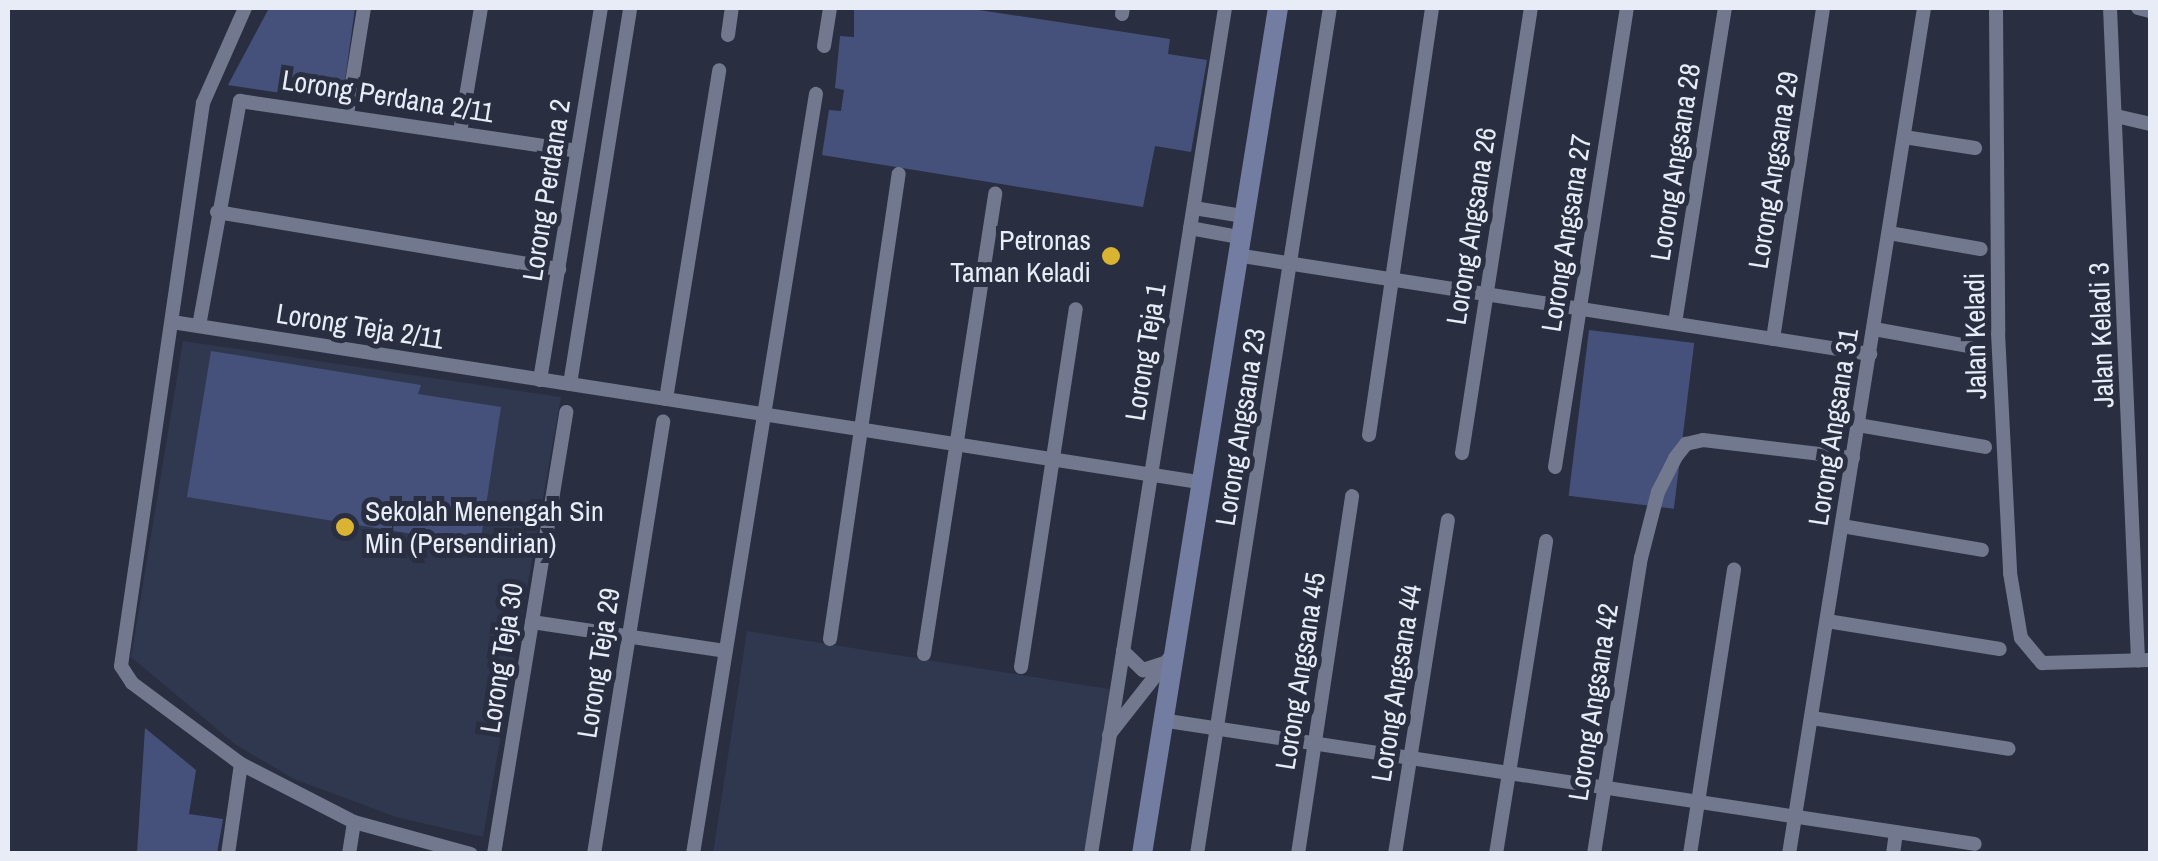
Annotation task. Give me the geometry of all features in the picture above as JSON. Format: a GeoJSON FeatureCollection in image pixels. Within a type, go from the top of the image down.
{"type":"FeatureCollection","features":[{"type":"Feature","properties":{"kind":"street"},"geometry":{"type":"LineString","coordinates":[[244,8],[203,103],[121,666],[132,683],[241,764],[354,822],[468,853]]}},
{"type":"Feature","properties":{"kind":"street"},"geometry":{"type":"LineString","coordinates":[[347,114],[364,8]]}},
{"type":"Feature","properties":{"kind":"street"},"geometry":{"type":"LineString","coordinates":[[460,132],[481,8]]}},
{"type":"Feature","properties":{"kind":"street","name":"Lorong Perdana 2"},"geometry":{"type":"LineString","coordinates":[[540,380],[601,8]]}},
{"type":"Feature","properties":{"kind":"street"},"geometry":{"type":"LineString","coordinates":[[570,384],[630,8]]}},
{"type":"Feature","properties":{"kind":"street"},"geometry":{"type":"LineString","coordinates":[[728,35],[732,8]]}},
{"type":"Feature","properties":{"kind":"street"},"geometry":{"type":"LineString","coordinates":[[824,46],[830,8]]}},
{"type":"Feature","properties":{"kind":"street","name":"Lorong Teja 1"},"geometry":{"type":"LineString","coordinates":[[1091,854],[1226,8]]}},
{"type":"Feature","properties":{"kind":"street"},"geometry":{"type":"LineString","coordinates":[[1142,854],[1168,659],[1278,8]]}},
{"type":"Feature","properties":{"kind":"street","name":"Lorong Angsana 23"},"geometry":{"type":"LineString","coordinates":[[1197,854],[1330,8]]}},
{"type":"Feature","properties":{"kind":"street"},"geometry":{"type":"LineString","coordinates":[[1370,435],[1432,8]]}},
{"type":"Feature","properties":{"kind":"street","name":"Lorong Angsana 26"},"geometry":{"type":"LineString","coordinates":[[1462,453],[1531,8]]}},
{"type":"Feature","properties":{"kind":"street","name":"Lorong Angsana 27"},"geometry":{"type":"LineString","coordinates":[[1555,467],[1627,8]]}},
{"type":"Feature","properties":{"kind":"street","name":"Lorong Angsana 28"},"geometry":{"type":"LineString","coordinates":[[1675,324],[1725,8]]}},
{"type":"Feature","properties":{"kind":"street","name":"Lorong Angsana 29"},"geometry":{"type":"LineString","coordinates":[[1773,339],[1823,8]]}},
{"type":"Feature","properties":{"kind":"street","name":"Lorong Angsana 31"},"geometry":{"type":"LineString","coordinates":[[1790,854],[1924,8]]}},
{"type":"Feature","properties":{"kind":"street","name":"Jalan Keladi"},"geometry":{"type":"LineString","coordinates":[[1996,8],[1998,333],[2010,573],[2021,638],[2032,658],[2056,665],[2144,660]]}},
{"type":"Feature","properties":{"kind":"street","name":"Jalan Keladi 3"},"geometry":{"type":"LineString","coordinates":[[2110,8],[2144,660]]}},
{"type":"Feature","properties":{"kind":"street"},"geometry":{"type":"LineString","coordinates":[[2138,8],[2150,12]]}},
{"type":"Feature","properties":{"kind":"street"},"geometry":{"type":"LineString","coordinates":[[666,399],[719,70]]}},
{"type":"Feature","properties":{"kind":"street"},"geometry":{"type":"LineString","coordinates":[[694,854],[816,94]]}},
{"type":"Feature","properties":{"kind":"street","name":"Lorong Perdana 2/11"},"geometry":{"type":"LineString","coordinates":[[199,326],[240,101],[347,114],[577,152]]}},
{"type":"Feature","properties":{"kind":"street"},"geometry":{"type":"LineString","coordinates":[[2116,116],[2150,124]]}},
{"type":"Feature","properties":{"kind":"street"},"geometry":{"type":"LineString","coordinates":[[1904,138],[1974,148]]}},
{"type":"Feature","properties":{"kind":"street"},"geometry":{"type":"LineString","coordinates":[[830,640],[899,174]]}},
{"type":"Feature","properties":{"kind":"street"},"geometry":{"type":"LineString","coordinates":[[924,654],[996,192]]}},
{"type":"Feature","properties":{"kind":"street"},"geometry":{"type":"LineString","coordinates":[[1194,208],[1291,264],[1870,354]]}},
{"type":"Feature","properties":{"kind":"street"},"geometry":{"type":"LineString","coordinates":[[217,212],[559,269]]}},
{"type":"Feature","properties":{"kind":"street"},"geometry":{"type":"LineString","coordinates":[[1190,228],[1239,236]]}},
{"type":"Feature","properties":{"kind":"street"},"geometry":{"type":"LineString","coordinates":[[1889,233],[1981,248]]}},
{"type":"Feature","properties":{"kind":"street"},"geometry":{"type":"LineString","coordinates":[[1021,668],[1076,308]]}},
{"type":"Feature","properties":{"kind":"street","name":"Lorong Teja 2/11"},"geometry":{"type":"LineString","coordinates":[[172,322],[1198,482]]}},
{"type":"Feature","properties":{"kind":"street"},"geometry":{"type":"LineString","coordinates":[[1874,329],[1974,347]]}},
{"type":"Feature","properties":{"kind":"street","name":"Lorong Teja 30"},"geometry":{"type":"LineString","coordinates":[[494,854],[566,412]]}},
{"type":"Feature","properties":{"kind":"street","name":"Lorong Teja 29"},"geometry":{"type":"LineString","coordinates":[[594,854],[663,421]]}},
{"type":"Feature","properties":{"kind":"street"},"geometry":{"type":"LineString","coordinates":[[1858,425],[1985,447]]}},
{"type":"Feature","properties":{"kind":"street","name":"Lorong Angsana 42"},"geometry":{"type":"LineString","coordinates":[[1594,854],[1641,558],[1658,492],[1686,444],[1853,458]]}},
{"type":"Feature","properties":{"kind":"street","name":"Lorong Angsana 45"},"geometry":{"type":"LineString","coordinates":[[1298,854],[1352,496]]}},
{"type":"Feature","properties":{"kind":"street","name":"Lorong Angsana 44"},"geometry":{"type":"LineString","coordinates":[[1394,854],[1448,520]]}},
{"type":"Feature","properties":{"kind":"street"},"geometry":{"type":"LineString","coordinates":[[1842,526],[1982,550]]}},
{"type":"Feature","properties":{"kind":"street"},"geometry":{"type":"LineString","coordinates":[[1496,854],[1546,541]]}},
{"type":"Feature","properties":{"kind":"street"},"geometry":{"type":"LineString","coordinates":[[1690,854],[1734,569]]}},
{"type":"Feature","properties":{"kind":"street"},"geometry":{"type":"LineString","coordinates":[[532,622],[725,650]]}},
{"type":"Feature","properties":{"kind":"street"},"geometry":{"type":"LineString","coordinates":[[1827,622],[2000,649]]}},
{"type":"Feature","properties":{"kind":"street"},"geometry":{"type":"LineString","coordinates":[[1123,650],[1143,670],[1168,659]]}},
{"type":"Feature","properties":{"kind":"street"},"geometry":{"type":"LineString","coordinates":[[1109,735],[1168,659]]}},
{"type":"Feature","properties":{"kind":"street"},"geometry":{"type":"LineString","coordinates":[[1115,704],[1153,683]]}},
{"type":"Feature","properties":{"kind":"street"},"geometry":{"type":"LineString","coordinates":[[1812,718],[2009,749]]}},
{"type":"Feature","properties":{"kind":"street"},"geometry":{"type":"LineString","coordinates":[[1161,720],[1975,844]]}},
{"type":"Feature","properties":{"kind":"street"},"geometry":{"type":"LineString","coordinates":[[228,854],[241,764]]}},
{"type":"Feature","properties":{"kind":"street"},"geometry":{"type":"LineString","coordinates":[[349,854],[354,822]]}},
{"type":"Feature","properties":{"kind":"street"},"geometry":{"type":"LineString","coordinates":[[1893,854],[1896,832]]}},
{"type":"Feature","properties":{"kind":"shaded area"},"geometry":{"type":"Polygon","coordinates":[[[269,8],[355,8],[342,102],[228,85],[269,8]]]}},
{"type":"Feature","properties":{"kind":"shaded area"},"geometry":{"type":"Polygon","coordinates":[[[854,8],[966,8],[1170,39],[1168,54],[1207,60],[1191,152],[1155,146],[1143,207],[822,155],[829,110],[841,111],[844,90],[835,88],[840,36],[854,37],[854,8]]]}},
{"type":"Feature","properties":{"kind":"shaded area"},"geometry":{"type":"Polygon","coordinates":[[[1589,330],[1694,343],[1674,509],[1569,496],[1589,330]]]}},
{"type":"Feature","properties":{"kind":"shaded area","name":"Sekolah Menengah Sin Min (Persendirian)"},"geometry":{"type":"Polygon","coordinates":[[[183,341],[561,397],[483,837],[396,817],[294,779],[236,745],[131,657],[183,341]]]}},
{"type":"Feature","properties":{"kind":"shaded area"},"geometry":{"type":"Polygon","coordinates":[[[211,351],[421,385],[418,394],[501,407],[480,545],[187,497],[211,351]]]}},
{"type":"Feature","properties":{"kind":"shaded area"},"geometry":{"type":"Polygon","coordinates":[[[747,631],[1115,690],[1090,853],[713,854],[747,631]]]}},
{"type":"Feature","properties":{"kind":"shaded area"},"geometry":{"type":"Polygon","coordinates":[[[145,728],[196,770],[189,814],[223,819],[217,853],[137,853],[145,728]]]}},
{"type":"Feature","properties":{"kind":"place","name":"Petronas Taman Keladi"},"geometry":{"type":"Point","coordinates":[1111,256]}},
{"type":"Feature","properties":{"kind":"place","name":"Sekolah Menengah Sin Min (Persendirian)"},"geometry":{"type":"Point","coordinates":[345,527]}}]}
